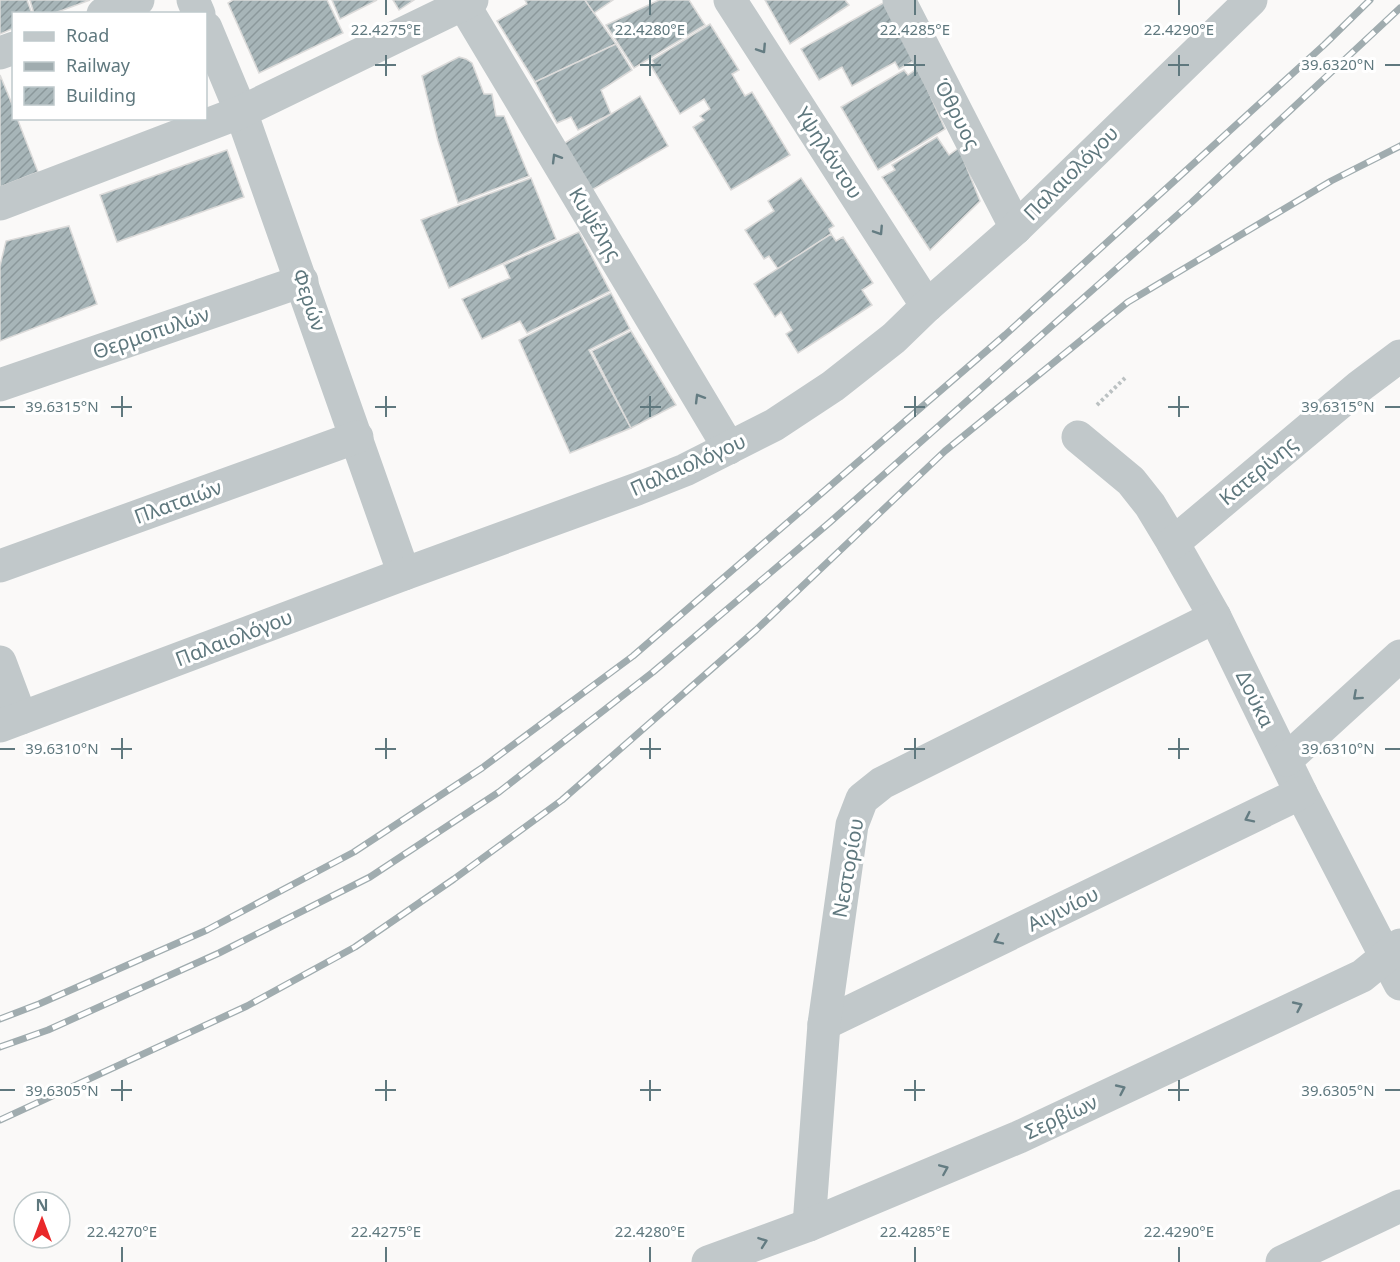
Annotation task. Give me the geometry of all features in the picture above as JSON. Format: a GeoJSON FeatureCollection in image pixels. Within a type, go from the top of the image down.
{"type":"FeatureCollection","features":[{"type":"Feature","properties":{"kind":"street"},"geometry":{"type":"LineString","coordinates":[[108,12],[138,0]]}},
{"type":"Feature","properties":{"kind":"street","name":"Υψηλάντου"},"geometry":{"type":"LineString","coordinates":[[730,0],[927,306]]}},
{"type":"Feature","properties":{"kind":"street","name":"Όθρυος"},"geometry":{"type":"LineString","coordinates":[[899,0],[1016,228]]}},
{"type":"Feature","properties":{"kind":"street","name":"Παλαιολόγου"},"geometry":{"type":"LineString","coordinates":[[11,722],[637,489],[685,470],[774,424],[833,386],[880,350],[1016,228],[1251,0]]}},
{"type":"Feature","properties":{"kind":"street"},"geometry":{"type":"LineString","coordinates":[[0,204],[241,112],[466,2]]}},
{"type":"Feature","properties":{"kind":"street","name":"Κυψέλης"},"geometry":{"type":"LineString","coordinates":[[466,2],[729,448]]}},
{"type":"Feature","properties":{"kind":"street","name":"Φερών"},"geometry":{"type":"LineString","coordinates":[[207,30],[241,112],[404,574]]}},
{"type":"Feature","properties":{"kind":"street","name":"Θερμοπυλών"},"geometry":{"type":"LineString","coordinates":[[0,385],[302,281]]}},
{"type":"Feature","properties":{"kind":"street","name":"Κατερίνης"},"geometry":{"type":"LineString","coordinates":[[1173,543],[1360,386],[1400,356]]}},
{"type":"Feature","properties":{"kind":"street","name":"Πλαταιών"},"geometry":{"type":"LineString","coordinates":[[0,566],[357,437]]}},
{"type":"Feature","properties":{"kind":"street","name":"Δούκα"},"geometry":{"type":"LineString","coordinates":[[1078,437],[1131,481],[1150,505],[1173,543],[1215,617],[1301,793],[1395,962]]}},
{"type":"Feature","properties":{"kind":"street","name":"Νεστορίου"},"geometry":{"type":"LineString","coordinates":[[809,1225],[824,1024],[852,825],[862,799],[882,783],[1215,617]]}},
{"type":"Feature","properties":{"kind":"street"},"geometry":{"type":"LineString","coordinates":[[1286,760],[1400,657]]}},
{"type":"Feature","properties":{"kind":"street"},"geometry":{"type":"LineString","coordinates":[[0,662],[11,722]]}},
{"type":"Feature","properties":{"kind":"street","name":"Αιγινίου"},"geometry":{"type":"LineString","coordinates":[[824,1024],[1301,793]]}},
{"type":"Feature","properties":{"kind":"street","name":"Σερβίων"},"geometry":{"type":"LineString","coordinates":[[708,1262],[809,1225],[1019,1137],[1395,962]]}},
{"type":"Feature","properties":{"kind":"street"},"geometry":{"type":"LineString","coordinates":[[1282,1262],[1400,1206]]}},
{"type":"Feature","properties":{"kind":"path"},"geometry":{"type":"LineString","coordinates":[[1096,407],[1125,378]]}},
{"type":"Feature","properties":{"kind":"building"},"geometry":{"type":"Polygon","coordinates":[[[0,0],[27,0],[31,12],[12,12],[12,29],[0,34],[0,0]]]}},
{"type":"Feature","properties":{"kind":"building"},"geometry":{"type":"Polygon","coordinates":[[[30,0],[90,0],[57,12],[33,12],[30,0]]]}},
{"type":"Feature","properties":{"kind":"building"},"geometry":{"type":"Polygon","coordinates":[[[233,0],[327,0],[343,33],[259,73],[228,3],[233,0]]]}},
{"type":"Feature","properties":{"kind":"building"},"geometry":{"type":"Polygon","coordinates":[[[332,0],[377,0],[340,19],[332,0]]]}},
{"type":"Feature","properties":{"kind":"building"},"geometry":{"type":"Polygon","coordinates":[[[393,0],[414,0],[399,10],[393,0]]]}},
{"type":"Feature","properties":{"kind":"building"},"geometry":{"type":"Polygon","coordinates":[[[525,0],[585,0],[616,44],[535,82],[497,21],[527,4],[525,0]]]}},
{"type":"Feature","properties":{"kind":"building"},"geometry":{"type":"Polygon","coordinates":[[[585,0],[613,0],[594,13],[585,0]]]}},
{"type":"Feature","properties":{"kind":"building"},"geometry":{"type":"Polygon","coordinates":[[[659,0],[689,0],[705,25],[634,68],[606,25],[659,0]]]}},
{"type":"Feature","properties":{"kind":"building"},"geometry":{"type":"Polygon","coordinates":[[[765,0],[845,0],[849,5],[790,44],[765,0]]]}},
{"type":"Feature","properties":{"kind":"building"},"geometry":{"type":"Polygon","coordinates":[[[885,2],[917,59],[899,69],[895,62],[852,86],[842,67],[819,80],[801,49],[885,2]]]}},
{"type":"Feature","properties":{"kind":"building"},"geometry":{"type":"Polygon","coordinates":[[[710,24],[739,70],[732,74],[745,96],[752,92],[790,155],[731,190],[693,127],[704,120],[700,116],[710,109],[704,99],[680,114],[651,66],[654,64],[652,60],[710,24]]]}},
{"type":"Feature","properties":{"kind":"building"},"geometry":{"type":"Polygon","coordinates":[[[616,44],[632,70],[601,90],[611,114],[578,130],[571,117],[557,123],[535,82],[616,44]]]}},
{"type":"Feature","properties":{"kind":"building"},"geometry":{"type":"Polygon","coordinates":[[[459,57],[472,63],[484,94],[492,94],[496,116],[504,116],[529,176],[458,203],[438,141],[422,76],[459,57]]]}},
{"type":"Feature","properties":{"kind":"building"},"geometry":{"type":"Polygon","coordinates":[[[918,68],[945,129],[878,170],[841,107],[904,70],[908,75],[918,68]]]}},
{"type":"Feature","properties":{"kind":"building"},"geometry":{"type":"Polygon","coordinates":[[[0,75],[12,104],[12,120],[18,120],[38,172],[0,187],[0,75]]]}},
{"type":"Feature","properties":{"kind":"building"},"geometry":{"type":"Polygon","coordinates":[[[640,96],[668,146],[590,191],[563,144],[640,96]]]}},
{"type":"Feature","properties":{"kind":"building"},"geometry":{"type":"Polygon","coordinates":[[[937,137],[949,155],[959,148],[980,201],[930,250],[882,177],[895,170],[892,165],[937,137]]]}},
{"type":"Feature","properties":{"kind":"building"},"geometry":{"type":"Polygon","coordinates":[[[227,150],[244,197],[117,242],[100,195],[227,150]]]}},
{"type":"Feature","properties":{"kind":"building"},"geometry":{"type":"Polygon","coordinates":[[[531,178],[556,239],[449,288],[421,220],[531,178]]]}},
{"type":"Feature","properties":{"kind":"building"},"geometry":{"type":"Polygon","coordinates":[[[801,178],[834,226],[829,229],[831,234],[778,269],[769,256],[764,259],[745,230],[774,211],[768,201],[801,178]]]}},
{"type":"Feature","properties":{"kind":"building"},"geometry":{"type":"Polygon","coordinates":[[[69,226],[97,304],[0,341],[0,266],[6,241],[69,226]]]}},
{"type":"Feature","properties":{"kind":"building"},"geometry":{"type":"Polygon","coordinates":[[[579,232],[610,291],[527,333],[520,321],[482,339],[462,299],[510,278],[504,265],[579,232]]]}},
{"type":"Feature","properties":{"kind":"building"},"geometry":{"type":"Polygon","coordinates":[[[831,234],[836,241],[843,237],[873,283],[862,290],[872,305],[798,353],[786,334],[792,330],[781,312],[775,317],[754,284],[831,234]]]}},
{"type":"Feature","properties":{"kind":"building"},"geometry":{"type":"Polygon","coordinates":[[[611,293],[630,329],[589,350],[631,428],[570,453],[519,340],[611,293]]]}},
{"type":"Feature","properties":{"kind":"building"},"geometry":{"type":"Polygon","coordinates":[[[631,331],[676,405],[631,428],[592,351],[631,331]]]}},
{"type":"Feature","properties":{"kind":"railway"},"geometry":{"type":"LineString","coordinates":[[0,1019],[207,930],[354,852],[482,768],[633,656],[1005,335],[1324,45],[1370,0]]}},
{"type":"Feature","properties":{"kind":"railway"},"geometry":{"type":"LineString","coordinates":[[0,1047],[48,1030],[219,953],[370,877],[499,792],[653,672],[829,523],[1192,202],[1400,8]]}},
{"type":"Feature","properties":{"kind":"railway"},"geometry":{"type":"LineString","coordinates":[[0,1120],[247,1006],[355,947],[454,879],[562,800],[756,630],[945,451],[1128,302],[1331,181],[1400,146]]}}]}
